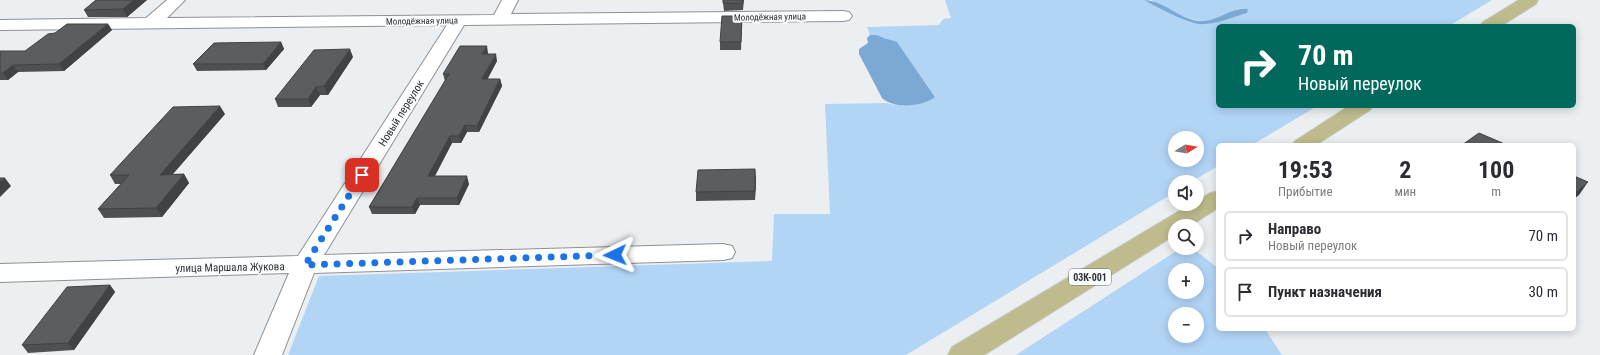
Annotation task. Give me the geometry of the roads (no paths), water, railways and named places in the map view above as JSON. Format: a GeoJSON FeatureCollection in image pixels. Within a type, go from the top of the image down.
{"type":"FeatureCollection","features":[{"type":"Feature","properties":{"kind":"main road"},"geometry":{"type":"LineString","coordinates":[[1492,24],[1530,0]]}},
{"type":"Feature","properties":{"kind":"main road"},"geometry":{"type":"LineString","coordinates":[[1305,143],[1360,108]]}},
{"type":"Feature","properties":{"kind":"main road","name":"03К-001"},"geometry":{"type":"LineString","coordinates":[[962,355],[1216,199]]}},
{"type":"Feature","properties":{"kind":"street"},"geometry":{"type":"LineString","coordinates":[[150,24],[176,0]]}},
{"type":"Feature","properties":{"kind":"street"},"geometry":{"type":"LineString","coordinates":[[500,20],[510,0]]}},
{"type":"Feature","properties":{"kind":"street","name":"Молодёжная улица"},"geometry":{"type":"LineString","coordinates":[[0,25],[843,16]]}},
{"type":"Feature","properties":{"kind":"street","name":"Новый переулок"},"geometry":{"type":"LineString","coordinates":[[268,355],[305,265],[459,20]]}},
{"type":"Feature","properties":{"kind":"street","name":"улица Маршала Жукова"},"geometry":{"type":"LineString","coordinates":[[0,273],[723,252]]}}]}
